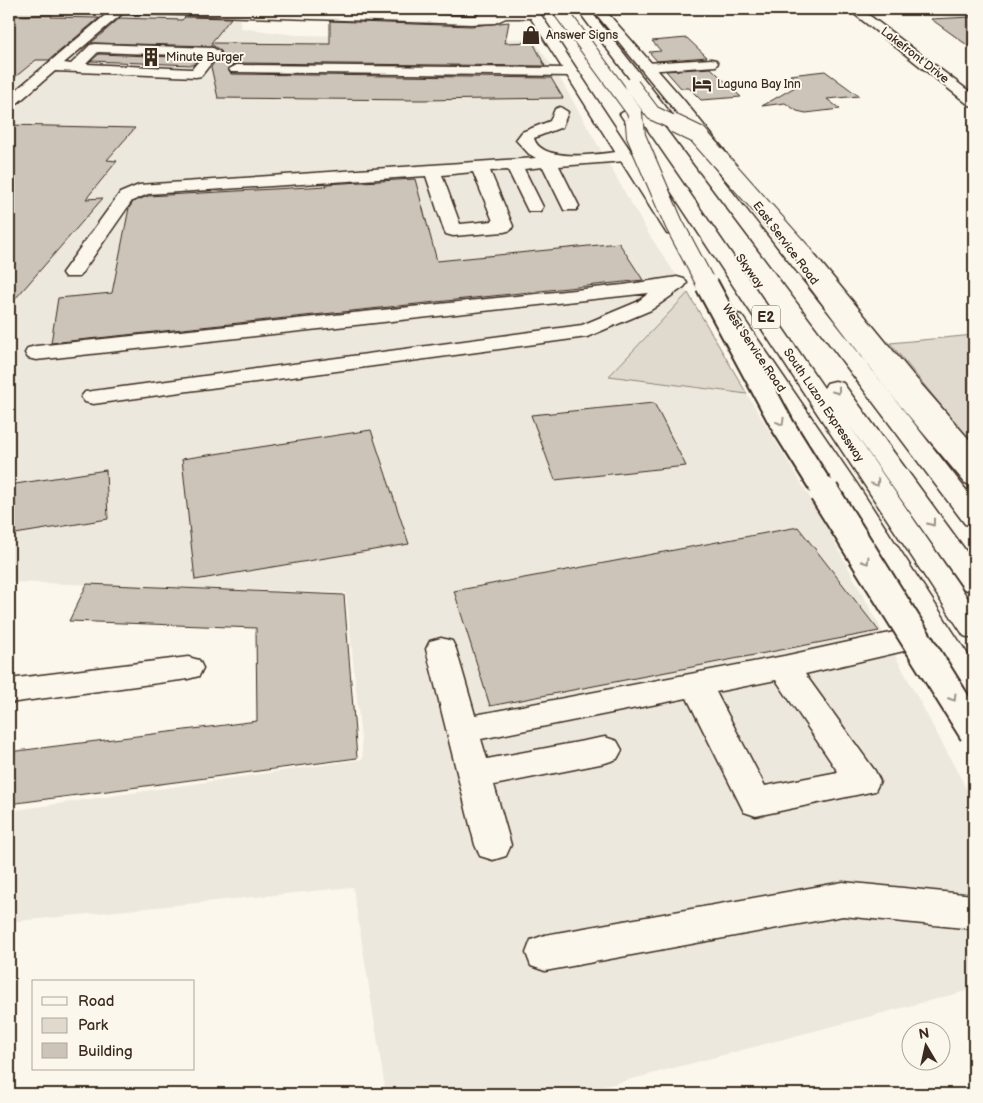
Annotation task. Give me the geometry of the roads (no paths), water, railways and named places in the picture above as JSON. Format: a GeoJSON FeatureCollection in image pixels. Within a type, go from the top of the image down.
{"type":"FeatureCollection","features":[{"type":"Feature","properties":{"kind":"main road"},"geometry":{"type":"LineString","coordinates":[[110,9],[397,14],[419,19],[459,18],[483,20],[540,11]]}},
{"type":"Feature","properties":{"kind":"main road"},"geometry":{"type":"LineString","coordinates":[[9,103],[120,9]]}},
{"type":"Feature","properties":{"kind":"main road","name":"Skyway"},"geometry":{"type":"LineString","coordinates":[[560,9],[644,113],[974,539]]}},
{"type":"Feature","properties":{"kind":"main road","name":"Skyway"},"geometry":{"type":"LineString","coordinates":[[573,9],[974,582]]}},
{"type":"Feature","properties":{"kind":"main road"},"geometry":{"type":"LineString","coordinates":[[583,9],[643,75],[974,518]]}},
{"type":"Feature","properties":{"kind":"main road","name":"East Service Road"},"geometry":{"type":"LineString","coordinates":[[598,9],[643,75],[694,121],[896,386],[974,478]]}},
{"type":"Feature","properties":{"kind":"main road","name":"Lakefront Drive"},"geometry":{"type":"LineString","coordinates":[[854,9],[974,102]]}},
{"type":"Feature","properties":{"kind":"main road"},"geometry":{"type":"LineString","coordinates":[[967,9],[974,13]]}},
{"type":"Feature","properties":{"kind":"main road","name":"West Service Road"},"geometry":{"type":"LineString","coordinates":[[540,11],[572,72],[844,484],[974,689]]}},
{"type":"Feature","properties":{"kind":"main road","name":"South Luzon Expressway"},"geometry":{"type":"LineString","coordinates":[[540,11],[608,86],[974,629]]}},
{"type":"Feature","properties":{"kind":"main road"},"geometry":{"type":"LineString","coordinates":[[306,27],[400,28],[419,19]]}},
{"type":"Feature","properties":{"kind":"main road"},"geometry":{"type":"LineString","coordinates":[[52,67],[73,69],[196,74],[214,52],[95,48],[73,69]]}},
{"type":"Feature","properties":{"kind":"main road"},"geometry":{"type":"LineString","coordinates":[[608,86],[643,75],[711,64]]}},
{"type":"Feature","properties":{"kind":"main road"},"geometry":{"type":"LineString","coordinates":[[236,69],[572,72]]}},
{"type":"Feature","properties":{"kind":"main road"},"geometry":{"type":"LineString","coordinates":[[560,112],[557,124],[528,135],[524,140],[535,151],[552,161],[570,206]]}},
{"type":"Feature","properties":{"kind":"main road"},"geometry":{"type":"LineString","coordinates":[[974,460],[905,380],[806,257],[698,134],[644,113],[636,136],[674,224],[778,418],[974,732]]}},
{"type":"Feature","properties":{"kind":"main road"},"geometry":{"type":"LineString","coordinates":[[72,273],[126,197],[145,189],[328,178],[626,156]]}},
{"type":"Feature","properties":{"kind":"main road"},"geometry":{"type":"LineString","coordinates":[[513,163],[534,207]]}},
{"type":"Feature","properties":{"kind":"main road"},"geometry":{"type":"LineString","coordinates":[[432,169],[453,230],[504,226],[479,166]]}},
{"type":"Feature","properties":{"kind":"main road"},"geometry":{"type":"LineString","coordinates":[[36,353],[624,291],[706,277]]}},
{"type":"Feature","properties":{"kind":"main road"},"geometry":{"type":"LineString","coordinates":[[93,397],[587,331],[644,306],[677,283]]}},
{"type":"Feature","properties":{"kind":"main road"},"geometry":{"type":"LineString","coordinates":[[462,730],[784,667],[940,633]]}},
{"type":"Feature","properties":{"kind":"main road"},"geometry":{"type":"LineString","coordinates":[[441,649],[493,845]]}},
{"type":"Feature","properties":{"kind":"main road"},"geometry":{"type":"LineString","coordinates":[[696,684],[756,802],[863,781],[784,667]]}},
{"type":"Feature","properties":{"kind":"main road"},"geometry":{"type":"LineString","coordinates":[[9,692],[188,668]]}},
{"type":"Feature","properties":{"kind":"main road"},"geometry":{"type":"LineString","coordinates":[[475,775],[605,750]]}},
{"type":"Feature","properties":{"kind":"main road"},"geometry":{"type":"LineString","coordinates":[[545,953],[843,899],[974,912]]}},
{"type":"Feature","properties":{"kind":"place","name":"Answer Signs"},"geometry":{"type":"Point","coordinates":[531,35]}},
{"type":"Feature","properties":{"kind":"place","name":"Minute Burger"},"geometry":{"type":"Point","coordinates":[151,57]}},
{"type":"Feature","properties":{"kind":"place","name":"Laguna Bay Inn"},"geometry":{"type":"Point","coordinates":[702,84]}}]}
